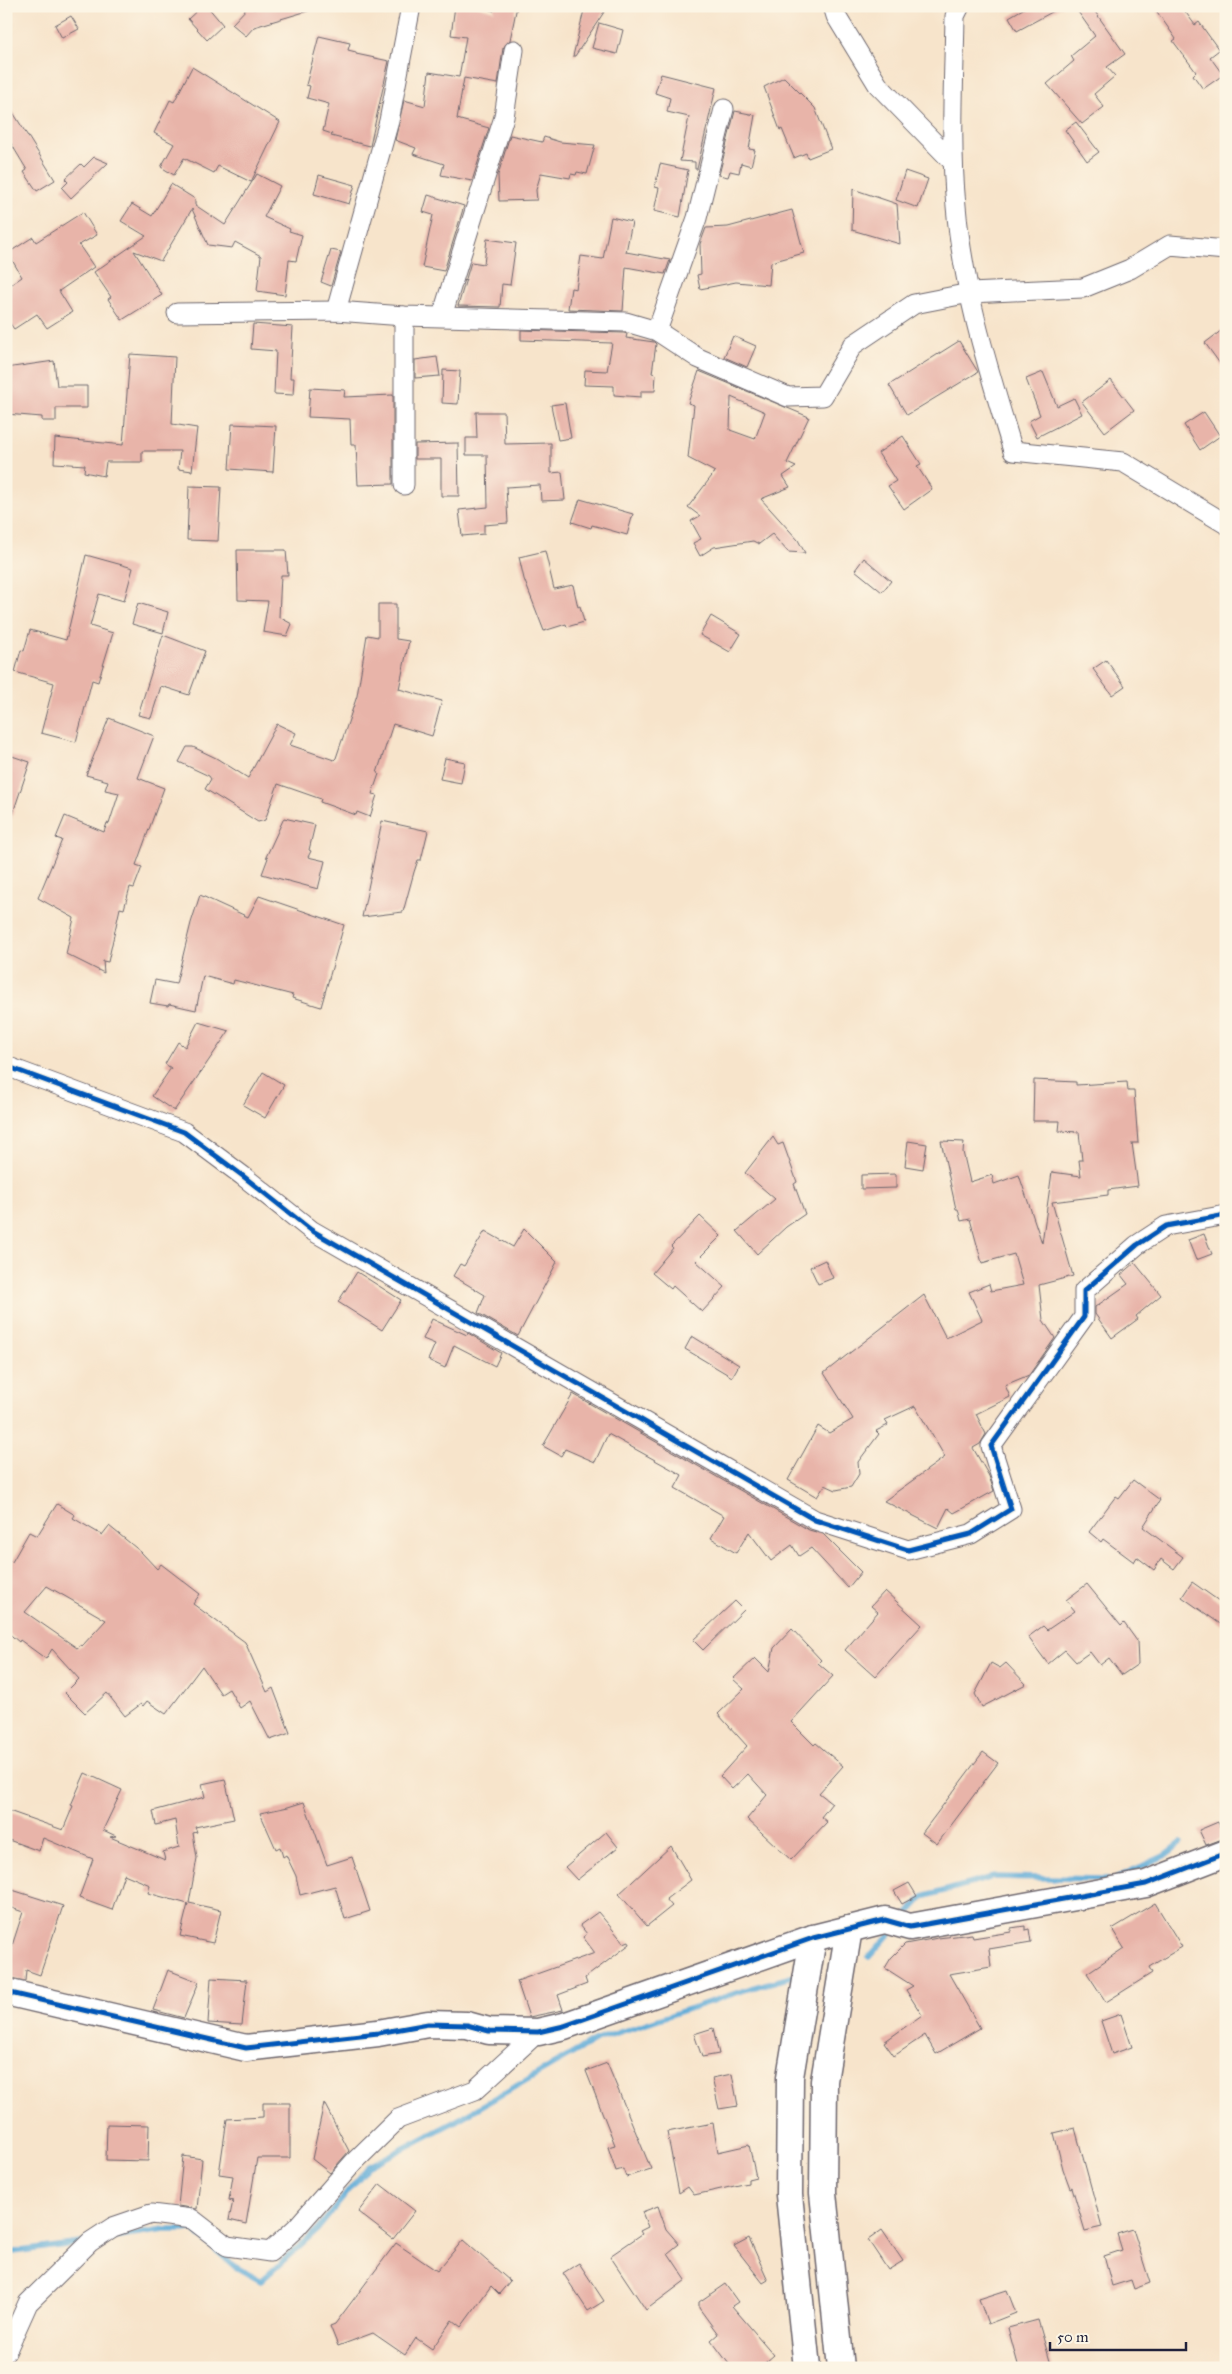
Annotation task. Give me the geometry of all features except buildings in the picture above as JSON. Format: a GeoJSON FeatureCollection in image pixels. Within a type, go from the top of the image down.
{"type":"FeatureCollection","features":[{"type":"Feature","properties":{"kind":"street"},"geometry":{"type":"LineString","coordinates":[[336,311],[389,121],[411,6]]}},
{"type":"Feature","properties":{"kind":"street"},"geometry":{"type":"LineString","coordinates":[[833,6],[836,16],[878,84],[952,161]]}},
{"type":"Feature","properties":{"kind":"street"},"geometry":{"type":"LineString","coordinates":[[960,6],[955,16],[952,161],[956,209],[970,293],[1013,451],[1123,462],[1226,524]]}},
{"type":"Feature","properties":{"kind":"street"},"geometry":{"type":"LineString","coordinates":[[442,316],[504,117],[514,50]]}},
{"type":"Feature","properties":{"kind":"street"},"geometry":{"type":"LineString","coordinates":[[657,331],[697,218],[724,109]]}},
{"type":"Feature","properties":{"kind":"street"},"geometry":{"type":"LineString","coordinates":[[177,313],[336,311],[404,316],[626,322],[657,331],[698,358],[788,397],[823,396],[853,345],[914,304],[970,293],[1083,288],[1130,270],[1170,245],[1226,250]]}},
{"type":"Feature","properties":{"kind":"street"},"geometry":{"type":"LineString","coordinates":[[404,316],[404,485]]}},
{"type":"Feature","properties":{"kind":"street"},"geometry":{"type":"LineString","coordinates":[[6,1066],[184,1132],[311,1230],[816,1520],[908,1550],[971,1534],[1011,1509],[991,1446],[1084,1316],[1084,1291],[1137,1245],[1166,1226],[1226,1215]]}},
{"type":"Feature","properties":{"kind":"street"},"geometry":{"type":"LineString","coordinates":[[6,1992],[246,2048],[378,2033],[428,2024],[467,2025],[489,2031],[538,2032],[564,2026],[813,1938],[884,1920],[910,1927],[1146,1884],[1226,1853]]}},
{"type":"Feature","properties":{"kind":"street"},"geometry":{"type":"LineString","coordinates":[[841,2368],[823,2193],[824,2081],[849,1929]]}},
{"type":"Feature","properties":{"kind":"street"},"geometry":{"type":"LineString","coordinates":[[807,2368],[789,2195],[790,2076],[813,1938]]}},
{"type":"Feature","properties":{"kind":"street"},"geometry":{"type":"LineString","coordinates":[[6,2352],[28,2303],[90,2242],[113,2227],[151,2214],[192,2219],[227,2246],[270,2252],[296,2228],[354,2162],[398,2119],[475,2090],[538,2032]]}},
{"type":"Feature","properties":{"kind":"waterway"},"geometry":{"type":"LineString","coordinates":[[1118,1877],[1164,1856],[1181,1843]]}},
{"type":"Feature","properties":{"kind":"waterway"},"geometry":{"type":"LineString","coordinates":[[904,1918],[923,1897],[993,1877],[1107,1879]]}},
{"type":"Feature","properties":{"kind":"waterway"},"geometry":{"type":"LineString","coordinates":[[869,1957],[894,1929]]}},
{"type":"Feature","properties":{"kind":"waterway"},"geometry":{"type":"LineString","coordinates":[[107,2239],[164,2230],[193,2230],[234,2266],[261,2281],[317,2230],[368,2167],[452,2123],[596,2040],[751,1988],[795,1976]]}},
{"type":"Feature","properties":{"kind":"waterway"},"geometry":{"type":"LineString","coordinates":[[6,2253],[81,2243]]}},
{"type":"Feature","properties":{"kind":"cycle path"},"geometry":{"type":"LineString","coordinates":[[6,1066],[184,1132],[311,1230],[815,1520],[908,1550],[971,1534],[1011,1509],[991,1446],[1084,1317],[1084,1291],[1137,1245],[1166,1226],[1226,1215]]}},
{"type":"Feature","properties":{"kind":"cycle path"},"geometry":{"type":"LineString","coordinates":[[6,1992],[246,2048],[378,2033],[428,2024],[467,2025],[489,2031],[538,2032],[564,2026],[813,1938],[885,1920],[910,1927],[1146,1884],[1226,1853]]}}]}
